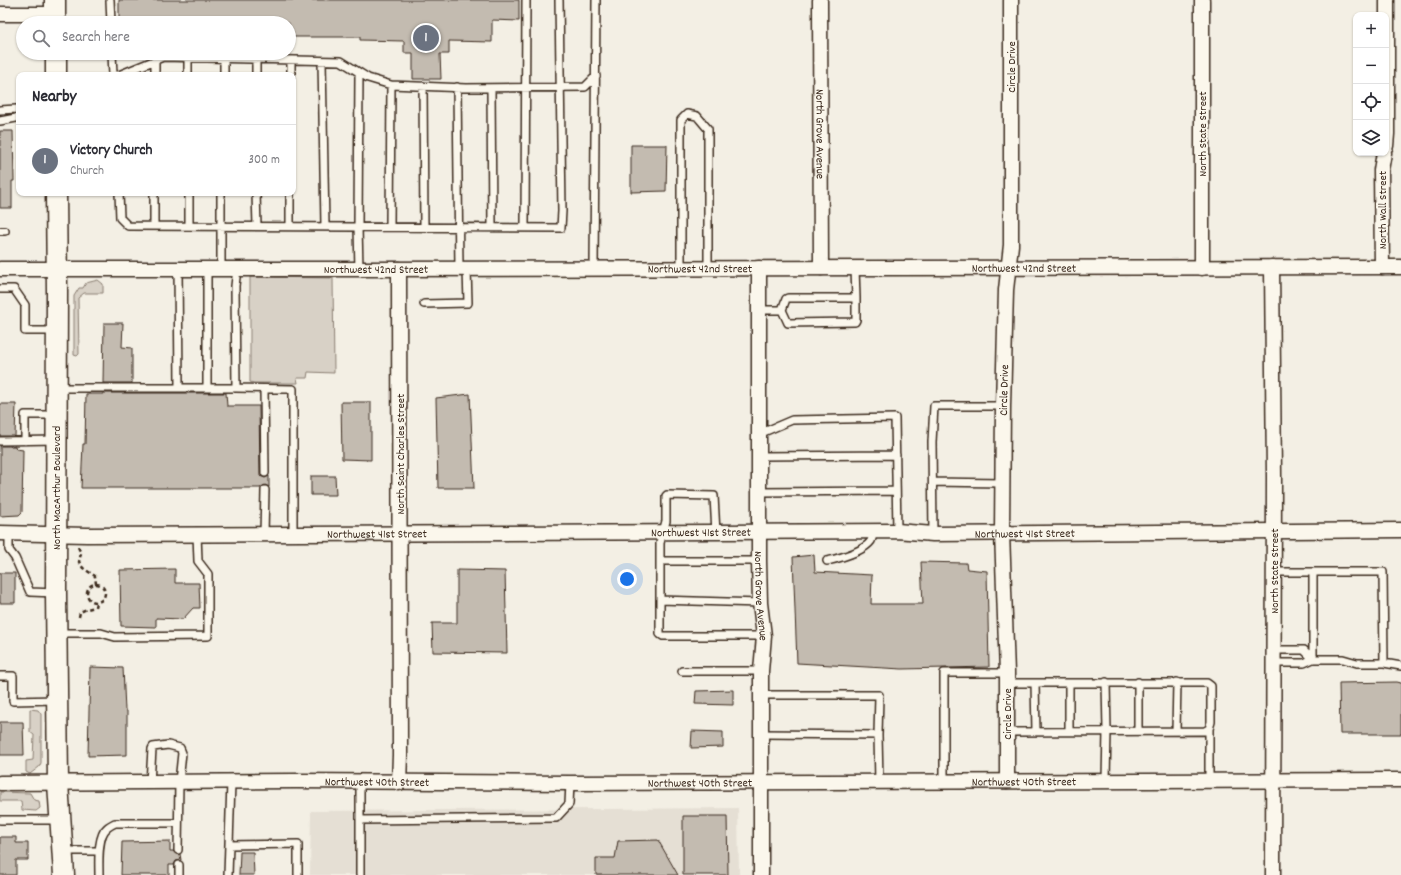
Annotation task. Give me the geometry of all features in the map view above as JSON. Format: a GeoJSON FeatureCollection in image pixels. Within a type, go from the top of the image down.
{"type":"FeatureCollection","features":[{"type":"Feature","properties":{"kind":"main road"},"geometry":{"type":"LineString","coordinates":[[56,60],[56,72]]}},
{"type":"Feature","properties":{"kind":"main road","name":"North MacArthur Boulevard"},"geometry":{"type":"LineString","coordinates":[[56,196],[56,633],[58,783],[64,875]]}},
{"type":"Feature","properties":{"kind":"main road","name":"North MacArthur Boulevard"},"geometry":{"type":"LineString","coordinates":[[51,875],[58,783]]}},
{"type":"Feature","properties":{"kind":"street","name":"North Grove Avenue"},"geometry":{"type":"LineString","coordinates":[[820,0],[821,268]]}},
{"type":"Feature","properties":{"kind":"street","name":"Circle Drive"},"geometry":{"type":"LineString","coordinates":[[1007,781],[1007,678],[1002,533],[1002,482],[1006,290],[1011,245],[1011,0]]}},
{"type":"Feature","properties":{"kind":"street","name":"North State Street"},"geometry":{"type":"LineString","coordinates":[[1202,0],[1202,268]]}},
{"type":"Feature","properties":{"kind":"street"},"geometry":{"type":"LineString","coordinates":[[1387,0],[1388,120]]}},
{"type":"Feature","properties":{"kind":"street"},"geometry":{"type":"LineString","coordinates":[[0,14],[55,12]]}},
{"type":"Feature","properties":{"kind":"street","name":"North Wall Street"},"geometry":{"type":"LineString","coordinates":[[1382,267],[1381,170],[1383,156]]}},
{"type":"Feature","properties":{"kind":"street","name":"North State Street"},"geometry":{"type":"LineString","coordinates":[[1272,267],[1274,530],[1273,875]]}},
{"type":"Feature","properties":{"kind":"street","name":"Northwest 42nd Street"},"geometry":{"type":"LineString","coordinates":[[0,269],[1401,267]]}},
{"type":"Feature","properties":{"kind":"street","name":"North Grove Avenue"},"geometry":{"type":"LineString","coordinates":[[759,268],[759,561],[760,603],[764,636],[761,671],[761,875]]}},
{"type":"Feature","properties":{"kind":"street","name":"North Saint Charles Street"},"geometry":{"type":"LineString","coordinates":[[399,783],[400,269]]}},
{"type":"Feature","properties":{"kind":"street","name":"Northwest 41st Street"},"geometry":{"type":"LineString","coordinates":[[4,533],[400,534],[897,532],[933,534],[1401,530]]}},
{"type":"Feature","properties":{"kind":"street","name":"Northwest 40th Street"},"geometry":{"type":"LineString","coordinates":[[0,783],[360,781],[399,783],[570,783],[1401,780]]}},
{"type":"Feature","properties":{"kind":"lane"},"geometry":{"type":"LineString","coordinates":[[110,0],[111,16]]}},
{"type":"Feature","properties":{"kind":"lane"},"geometry":{"type":"LineString","coordinates":[[525,227],[526,0]]}},
{"type":"Feature","properties":{"kind":"lane"},"geometry":{"type":"LineString","coordinates":[[120,196],[120,218],[128,226],[561,228],[559,0]]}},
{"type":"Feature","properties":{"kind":"lane"},"geometry":{"type":"LineString","coordinates":[[594,268],[596,0]]}},
{"type":"Feature","properties":{"kind":"lane"},"geometry":{"type":"LineString","coordinates":[[113,60],[114,72]]}},
{"type":"Feature","properties":{"kind":"lane"},"geometry":{"type":"LineString","coordinates":[[126,72],[155,60],[155,72]]}},
{"type":"Feature","properties":{"kind":"lane"},"geometry":{"type":"LineString","coordinates":[[188,60],[188,72]]}},
{"type":"Feature","properties":{"kind":"lane"},"geometry":{"type":"LineString","coordinates":[[224,60],[224,72]]}},
{"type":"Feature","properties":{"kind":"lane"},"geometry":{"type":"LineString","coordinates":[[256,60],[256,72]]}},
{"type":"Feature","properties":{"kind":"lane"},"geometry":{"type":"LineString","coordinates":[[291,72],[291,60],[341,61],[368,78],[391,85],[491,88],[585,87],[596,76]]}},
{"type":"Feature","properties":{"kind":"lane"},"geometry":{"type":"LineString","coordinates":[[322,61],[325,226]]}},
{"type":"Feature","properties":{"kind":"lane"},"geometry":{"type":"LineString","coordinates":[[359,73],[359,269]]}},
{"type":"Feature","properties":{"kind":"lane"},"geometry":{"type":"LineString","coordinates":[[390,227],[391,85]]}},
{"type":"Feature","properties":{"kind":"lane"},"geometry":{"type":"LineString","coordinates":[[423,86],[424,227]]}},
{"type":"Feature","properties":{"kind":"lane"},"geometry":{"type":"LineString","coordinates":[[424,304],[468,303],[459,227],[457,87]]}},
{"type":"Feature","properties":{"kind":"lane"},"geometry":{"type":"LineString","coordinates":[[491,88],[492,227]]}},
{"type":"Feature","properties":{"kind":"lane"},"geometry":{"type":"LineString","coordinates":[[0,110],[16,110]]}},
{"type":"Feature","properties":{"kind":"lane"},"geometry":{"type":"LineString","coordinates":[[681,268],[681,120],[687,114],[697,116],[708,129],[708,268]]}},
{"type":"Feature","properties":{"kind":"lane"},"geometry":{"type":"LineString","coordinates":[[0,121],[16,118]]}},
{"type":"Feature","properties":{"kind":"lane"},"geometry":{"type":"LineString","coordinates":[[154,196],[154,226]]}},
{"type":"Feature","properties":{"kind":"lane"},"geometry":{"type":"LineString","coordinates":[[189,196],[189,226]]}},
{"type":"Feature","properties":{"kind":"lane"},"geometry":{"type":"LineString","coordinates":[[208,388],[214,269],[221,226],[221,196]]}},
{"type":"Feature","properties":{"kind":"lane"},"geometry":{"type":"LineString","coordinates":[[256,196],[257,226]]}},
{"type":"Feature","properties":{"kind":"lane"},"geometry":{"type":"LineString","coordinates":[[290,196],[290,226]]}},
{"type":"Feature","properties":{"kind":"lane"},"geometry":{"type":"LineString","coordinates":[[178,268],[179,388]]}},
{"type":"Feature","properties":{"kind":"lane"},"geometry":{"type":"LineString","coordinates":[[855,268],[856,298],[855,322],[788,323],[782,310],[786,299],[788,298],[856,298]]}},
{"type":"Feature","properties":{"kind":"lane"},"geometry":{"type":"LineString","coordinates":[[236,388],[235,286],[237,269]]}},
{"type":"Feature","properties":{"kind":"lane"},"geometry":{"type":"LineString","coordinates":[[0,289],[14,289],[26,305],[26,331],[57,331]]}},
{"type":"Feature","properties":{"kind":"lane"},"geometry":{"type":"LineString","coordinates":[[759,310],[782,310]]}},
{"type":"Feature","properties":{"kind":"lane"},"geometry":{"type":"LineString","coordinates":[[57,388],[236,388],[292,390],[293,534]]}},
{"type":"Feature","properties":{"kind":"lane"},"geometry":{"type":"LineString","coordinates":[[264,389],[265,473]]}},
{"type":"Feature","properties":{"kind":"lane"},"geometry":{"type":"LineString","coordinates":[[933,534],[932,442],[934,406],[1003,406]]}},
{"type":"Feature","properties":{"kind":"lane"},"geometry":{"type":"LineString","coordinates":[[25,441],[25,415],[57,415]]}},
{"type":"Feature","properties":{"kind":"lane"},"geometry":{"type":"LineString","coordinates":[[759,434],[792,420],[896,418],[897,532]]}},
{"type":"Feature","properties":{"kind":"lane"},"geometry":{"type":"LineString","coordinates":[[0,441],[56,440]]}},
{"type":"Feature","properties":{"kind":"lane"},"geometry":{"type":"LineString","coordinates":[[760,456],[896,455]]}},
{"type":"Feature","properties":{"kind":"lane"},"geometry":{"type":"LineString","coordinates":[[933,482],[1002,482]]}},
{"type":"Feature","properties":{"kind":"lane"},"geometry":{"type":"LineString","coordinates":[[264,534],[265,490]]}},
{"type":"Feature","properties":{"kind":"lane"},"geometry":{"type":"LineString","coordinates":[[760,492],[896,491]]}},
{"type":"Feature","properties":{"kind":"lane"},"geometry":{"type":"LineString","coordinates":[[716,533],[714,496],[666,496],[666,520],[660,543],[660,634],[663,636],[764,636]]}},
{"type":"Feature","properties":{"kind":"lane"},"geometry":{"type":"LineString","coordinates":[[827,562],[848,556],[861,549],[870,541],[874,532]]}},
{"type":"Feature","properties":{"kind":"lane"},"geometry":{"type":"LineString","coordinates":[[4,533],[9,550],[15,558],[30,592],[56,593]]}},
{"type":"Feature","properties":{"kind":"lane"},"geometry":{"type":"LineString","coordinates":[[56,633],[100,633],[115,637],[208,636],[208,574],[198,561],[197,534]]}},
{"type":"Feature","properties":{"kind":"lane"},"geometry":{"type":"LineString","coordinates":[[660,561],[759,561]]}},
{"type":"Feature","properties":{"kind":"lane"},"geometry":{"type":"LineString","coordinates":[[1274,572],[1383,572],[1384,663]]}},
{"type":"Feature","properties":{"kind":"lane"},"geometry":{"type":"LineString","coordinates":[[1313,572],[1313,659]]}},
{"type":"Feature","properties":{"kind":"lane"},"geometry":{"type":"LineString","coordinates":[[660,600],[760,603]]}},
{"type":"Feature","properties":{"kind":"lane"},"geometry":{"type":"LineString","coordinates":[[1274,657],[1304,650],[1313,659]]}},
{"type":"Feature","properties":{"kind":"lane"},"geometry":{"type":"LineString","coordinates":[[1274,657],[1304,663],[1313,659],[1343,659],[1358,663],[1384,663],[1401,666]]}},
{"type":"Feature","properties":{"kind":"lane"},"geometry":{"type":"LineString","coordinates":[[682,671],[761,671]]}},
{"type":"Feature","properties":{"kind":"lane"},"geometry":{"type":"LineString","coordinates":[[944,781],[944,673],[1007,678],[1035,683],[1207,683],[1211,686],[1209,780]]}},
{"type":"Feature","properties":{"kind":"lane"},"geometry":{"type":"LineString","coordinates":[[0,676],[13,676],[13,701],[57,700]]}},
{"type":"Feature","properties":{"kind":"lane"},"geometry":{"type":"LineString","coordinates":[[1106,682],[1108,731],[1106,780]]}},
{"type":"Feature","properties":{"kind":"lane"},"geometry":{"type":"LineString","coordinates":[[1138,682],[1138,731]]}},
{"type":"Feature","properties":{"kind":"lane"},"geometry":{"type":"LineString","coordinates":[[1176,731],[1177,682]]}},
{"type":"Feature","properties":{"kind":"lane"},"geometry":{"type":"LineString","coordinates":[[1035,683],[1036,732]]}},
{"type":"Feature","properties":{"kind":"lane"},"geometry":{"type":"LineString","coordinates":[[1069,683],[1069,731]]}},
{"type":"Feature","properties":{"kind":"lane"},"geometry":{"type":"LineString","coordinates":[[761,695],[879,695],[879,782]]}},
{"type":"Feature","properties":{"kind":"lane"},"geometry":{"type":"LineString","coordinates":[[1007,732],[1205,731],[1209,729]]}},
{"type":"Feature","properties":{"kind":"lane"},"geometry":{"type":"LineString","coordinates":[[761,734],[878,735]]}},
{"type":"Feature","properties":{"kind":"lane"},"geometry":{"type":"LineString","coordinates":[[150,783],[152,749],[157,746],[168,745],[176,746],[181,750],[182,762],[179,782],[178,850]]}},
{"type":"Feature","properties":{"kind":"lane"},"geometry":{"type":"LineString","coordinates":[[360,781],[360,875]]}},
{"type":"Feature","properties":{"kind":"lane"},"geometry":{"type":"LineString","coordinates":[[228,875],[231,782]]}},
{"type":"Feature","properties":{"kind":"lane"},"geometry":{"type":"LineString","coordinates":[[360,820],[556,818],[569,804],[570,783]]}},
{"type":"Feature","properties":{"kind":"lane"},"geometry":{"type":"LineString","coordinates":[[0,820],[55,820]]}},
{"type":"Feature","properties":{"kind":"lane"},"geometry":{"type":"LineString","coordinates":[[99,875],[99,851],[106,828],[115,823],[178,823]]}},
{"type":"Feature","properties":{"kind":"lane"},"geometry":{"type":"LineString","coordinates":[[228,845],[298,844],[298,875]]}},
{"type":"Feature","properties":{"kind":"lane"},"geometry":{"type":"LineString","coordinates":[[63,851],[99,851]]}},
{"type":"Feature","properties":{"kind":"lane"},"geometry":{"type":"LineString","coordinates":[[179,865],[179,875]]}},
{"type":"Feature","properties":{"kind":"path"},"geometry":{"type":"LineString","coordinates":[[78,546],[81,553],[79,562],[83,568],[95,576],[96,584]]}},
{"type":"Feature","properties":{"kind":"path"},"geometry":{"type":"LineString","coordinates":[[96,584],[104,587],[106,593],[102,600],[96,602],[90,600],[87,594],[90,586],[96,584]]}},
{"type":"Feature","properties":{"kind":"path"},"geometry":{"type":"LineString","coordinates":[[79,617],[80,612],[87,608],[96,608],[96,602]]}},
{"type":"Feature","properties":{"kind":"shaded area"},"geometry":{"type":"Polygon","coordinates":[[[250,277],[333,278],[334,373],[308,372],[307,378],[297,378],[298,383],[250,382],[250,277]]]}},
{"type":"Feature","properties":{"kind":"shaded area"},"geometry":{"type":"Polygon","coordinates":[[[98,280],[103,284],[103,293],[84,293],[78,298],[79,354],[77,356],[74,355],[74,296],[79,288],[83,288],[86,283],[98,280]]]}},
{"type":"Feature","properties":{"kind":"shaded area"},"geometry":{"type":"Polygon","coordinates":[[[30,709],[38,710],[41,714],[41,763],[39,767],[30,774],[26,772],[26,761],[33,760],[34,735],[30,732],[30,709]]]}},
{"type":"Feature","properties":{"kind":"shaded area"},"geometry":{"type":"Polygon","coordinates":[[[0,792],[30,793],[34,800],[39,801],[40,808],[36,811],[22,810],[21,801],[0,801],[0,792]]]}},
{"type":"Feature","properties":{"kind":"shaded area"},"geometry":{"type":"Polygon","coordinates":[[[738,808],[739,875],[310,875],[311,811],[738,808]]]}},
{"type":"Feature","properties":{"kind":"building"},"geometry":{"type":"Polygon","coordinates":[[[119,0],[519,0],[519,21],[492,20],[492,42],[449,41],[449,54],[440,54],[441,79],[413,79],[413,53],[404,53],[404,41],[360,40],[360,37],[296,37],[296,16],[119,16],[119,0]]]}},
{"type":"Feature","properties":{"kind":"building"},"geometry":{"type":"Polygon","coordinates":[[[0,131],[13,131],[14,181],[12,181],[12,208],[0,208],[0,131]]]}},
{"type":"Feature","properties":{"kind":"building"},"geometry":{"type":"Polygon","coordinates":[[[631,145],[667,145],[666,191],[631,192],[631,145]]]}},
{"type":"Feature","properties":{"kind":"building"},"geometry":{"type":"Polygon","coordinates":[[[104,323],[123,323],[122,347],[132,348],[132,383],[103,383],[104,323]]]}},
{"type":"Feature","properties":{"kind":"building"},"geometry":{"type":"Polygon","coordinates":[[[226,393],[227,406],[259,406],[260,476],[265,478],[269,476],[269,487],[265,485],[260,488],[81,488],[83,444],[85,444],[86,394],[226,393]]]}},
{"type":"Feature","properties":{"kind":"building"},"geometry":{"type":"Polygon","coordinates":[[[470,394],[474,488],[438,488],[436,398],[470,394]]]}},
{"type":"Feature","properties":{"kind":"building"},"geometry":{"type":"Polygon","coordinates":[[[341,402],[371,402],[371,460],[342,459],[341,402]]]}},
{"type":"Feature","properties":{"kind":"building"},"geometry":{"type":"Polygon","coordinates":[[[0,404],[16,404],[15,436],[0,436],[0,404]]]}},
{"type":"Feature","properties":{"kind":"building"},"geometry":{"type":"Polygon","coordinates":[[[0,446],[15,446],[16,449],[23,450],[22,512],[19,515],[0,516],[0,446]]]}},
{"type":"Feature","properties":{"kind":"building"},"geometry":{"type":"Polygon","coordinates":[[[311,476],[335,476],[336,495],[311,495],[311,476]]]}},
{"type":"Feature","properties":{"kind":"building"},"geometry":{"type":"Polygon","coordinates":[[[814,555],[815,572],[872,575],[871,604],[923,604],[921,562],[966,563],[967,569],[987,571],[989,667],[902,669],[797,663],[793,557],[814,555]]]}},
{"type":"Feature","properties":{"kind":"building"},"geometry":{"type":"Polygon","coordinates":[[[175,569],[175,583],[199,583],[200,608],[193,608],[183,619],[156,618],[156,627],[121,626],[120,570],[175,569]]]}},
{"type":"Feature","properties":{"kind":"building"},"geometry":{"type":"Polygon","coordinates":[[[457,570],[505,571],[507,653],[433,652],[432,623],[457,623],[457,570]]]}},
{"type":"Feature","properties":{"kind":"building"},"geometry":{"type":"Polygon","coordinates":[[[0,573],[15,573],[15,603],[0,603],[0,573]]]}},
{"type":"Feature","properties":{"kind":"building"},"geometry":{"type":"Polygon","coordinates":[[[90,667],[123,668],[125,710],[127,711],[127,755],[88,756],[90,667]]]}},
{"type":"Feature","properties":{"kind":"building"},"geometry":{"type":"Polygon","coordinates":[[[1339,683],[1401,683],[1401,734],[1340,734],[1339,683]]]}},
{"type":"Feature","properties":{"kind":"building"},"geometry":{"type":"Polygon","coordinates":[[[733,690],[733,705],[695,704],[696,691],[733,690]]]}},
{"type":"Feature","properties":{"kind":"building"},"geometry":{"type":"Polygon","coordinates":[[[0,722],[23,722],[24,755],[0,755],[0,722]]]}},
{"type":"Feature","properties":{"kind":"building"},"geometry":{"type":"Polygon","coordinates":[[[692,731],[723,732],[723,747],[691,748],[692,731]]]}},
{"type":"Feature","properties":{"kind":"building"},"geometry":{"type":"Polygon","coordinates":[[[683,816],[727,816],[728,875],[683,875],[683,816]]]}},
{"type":"Feature","properties":{"kind":"building"},"geometry":{"type":"Polygon","coordinates":[[[0,837],[16,837],[16,843],[28,843],[28,860],[16,860],[16,875],[0,875],[0,837]]]}},
{"type":"Feature","properties":{"kind":"building"},"geometry":{"type":"Polygon","coordinates":[[[658,840],[678,875],[596,875],[596,858],[615,858],[618,841],[658,840]]]}},
{"type":"Feature","properties":{"kind":"building"},"geometry":{"type":"Polygon","coordinates":[[[170,841],[170,851],[180,854],[181,860],[176,861],[174,865],[169,865],[169,875],[121,875],[122,842],[170,841]]]}},
{"type":"Feature","properties":{"kind":"building"},"geometry":{"type":"Polygon","coordinates":[[[240,852],[253,852],[254,875],[239,875],[240,852]]]}},
{"type":"Feature","properties":{"kind":"place","name":"Victory Church"},"geometry":{"type":"Point","coordinates":[426,38]}}]}
